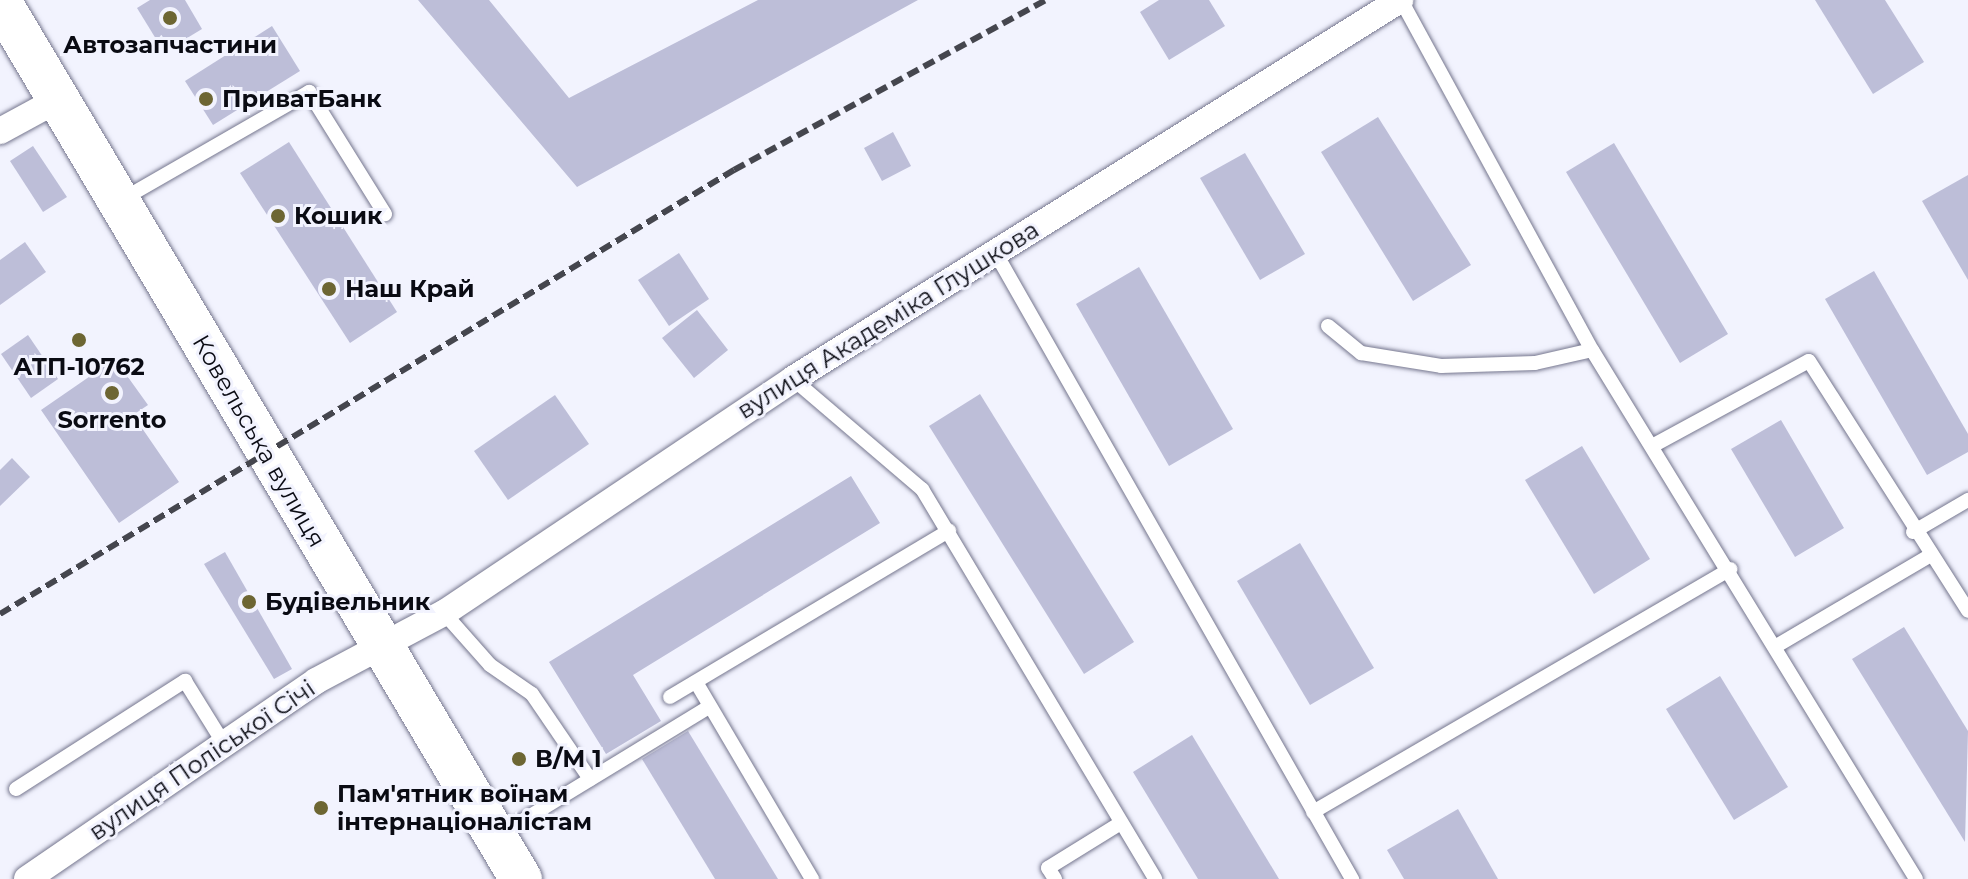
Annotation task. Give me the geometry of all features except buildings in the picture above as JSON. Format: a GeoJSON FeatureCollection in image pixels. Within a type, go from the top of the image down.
{"type":"FeatureCollection","features":[{"type":"Feature","properties":{"kind":"main road","name":"Ковельська вулиця"},"geometry":{"type":"LineString","coordinates":[[0,1],[521,879]]}},
{"type":"Feature","properties":{"kind":"street","name":"вулиця Академіка Глушкова"},"geometry":{"type":"LineString","coordinates":[[379,644],[444,613],[793,379],[1401,0]]}},
{"type":"Feature","properties":{"kind":"street"},"geometry":{"type":"LineString","coordinates":[[0,131],[59,99]]}},
{"type":"Feature","properties":{"kind":"street","name":"вулиця Поліської Січі"},"geometry":{"type":"LineString","coordinates":[[27,879],[224,744],[379,644]]}},
{"type":"Feature","properties":{"kind":"lane"},"geometry":{"type":"LineString","coordinates":[[1401,0],[1592,350],[1778,645],[1916,879]]}},
{"type":"Feature","properties":{"kind":"lane"},"geometry":{"type":"LineString","coordinates":[[119,201],[309,92],[385,214]]}},
{"type":"Feature","properties":{"kind":"lane"},"geometry":{"type":"LineString","coordinates":[[995,252],[1352,879]]}},
{"type":"Feature","properties":{"kind":"lane"},"geometry":{"type":"LineString","coordinates":[[1328,326],[1361,353],[1441,366],[1535,363],[1592,350]]}},
{"type":"Feature","properties":{"kind":"lane"},"geometry":{"type":"LineString","coordinates":[[1654,445],[1809,361],[1913,532],[1968,611]]}},
{"type":"Feature","properties":{"kind":"lane"},"geometry":{"type":"LineString","coordinates":[[793,379],[922,489],[1155,879]]}},
{"type":"Feature","properties":{"kind":"lane"},"geometry":{"type":"LineString","coordinates":[[1913,532],[1968,500]]}},
{"type":"Feature","properties":{"kind":"lane"},"geometry":{"type":"LineString","coordinates":[[670,697],[949,531]]}},
{"type":"Feature","properties":{"kind":"lane"},"geometry":{"type":"LineString","coordinates":[[1778,645],[1929,556]]}},
{"type":"Feature","properties":{"kind":"lane"},"geometry":{"type":"LineString","coordinates":[[1313,812],[1730,569]]}},
{"type":"Feature","properties":{"kind":"lane"},"geometry":{"type":"LineString","coordinates":[[444,613],[490,665],[532,694],[590,779]]}},
{"type":"Feature","properties":{"kind":"lane"},"geometry":{"type":"LineString","coordinates":[[16,789],[185,681],[224,744]]}},
{"type":"Feature","properties":{"kind":"lane"},"geometry":{"type":"LineString","coordinates":[[696,682],[812,879]]}},
{"type":"Feature","properties":{"kind":"lane"},"geometry":{"type":"LineString","coordinates":[[496,837],[710,706]]}},
{"type":"Feature","properties":{"kind":"lane"},"geometry":{"type":"LineString","coordinates":[[1055,879],[1048,868],[1121,823]]}},
{"type":"Feature","properties":{"kind":"railway"},"geometry":{"type":"LineString","coordinates":[[0,614],[734,170],[1046,0]]}},
{"type":"Feature","properties":{"kind":"place","name":"Автозапчастини"},"geometry":{"type":"Point","coordinates":[170,18]}},
{"type":"Feature","properties":{"kind":"place","name":"ПриватБанк"},"geometry":{"type":"Point","coordinates":[206,99]}},
{"type":"Feature","properties":{"kind":"place","name":"Кошик"},"geometry":{"type":"Point","coordinates":[278,216]}},
{"type":"Feature","properties":{"kind":"place","name":"Наш Край"},"geometry":{"type":"Point","coordinates":[329,289]}},
{"type":"Feature","properties":{"kind":"place","name":"АТП-10762"},"geometry":{"type":"Point","coordinates":[79,340]}},
{"type":"Feature","properties":{"kind":"place","name":"Sorrento"},"geometry":{"type":"Point","coordinates":[112,393]}},
{"type":"Feature","properties":{"kind":"place","name":"Будівельник"},"geometry":{"type":"Point","coordinates":[249,602]}},
{"type":"Feature","properties":{"kind":"place","name":"В/М 1"},"geometry":{"type":"Point","coordinates":[519,759]}},
{"type":"Feature","properties":{"kind":"place","name":"Пам'ятник воїнам інтернаціоналістам"},"geometry":{"type":"Point","coordinates":[321,808]}}]}
